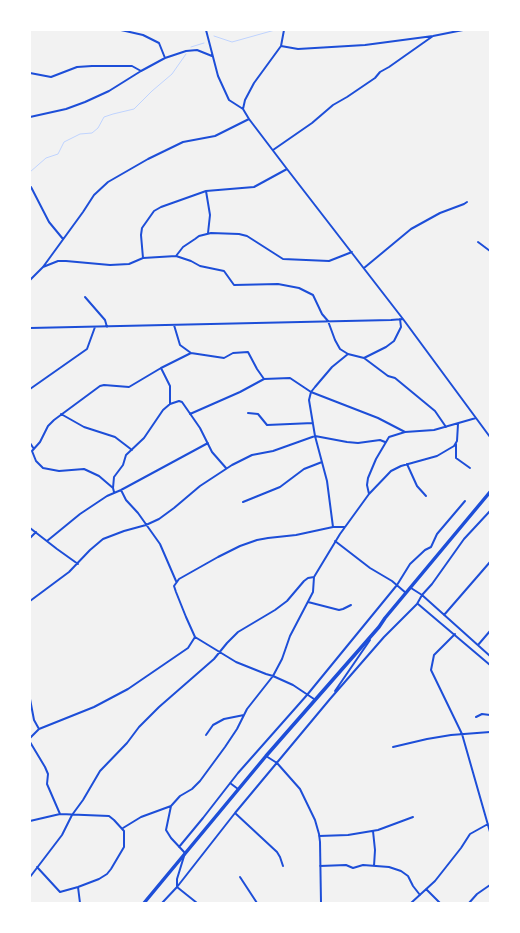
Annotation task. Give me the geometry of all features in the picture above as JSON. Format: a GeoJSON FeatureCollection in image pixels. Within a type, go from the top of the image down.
{"type":"FeatureCollection","features":[{"type":"Feature","properties":{"kind":"highway"},"geometry":{"type":"LineString","coordinates":[[144,903],[314,699],[379,627],[384,618],[490,492]]}},
{"type":"Feature","properties":{"kind":"street"},"geometry":{"type":"LineString","coordinates":[[121,30],[143,36],[159,43],[165,58]]}},
{"type":"Feature","properties":{"kind":"street"},"geometry":{"type":"LineString","coordinates":[[206,30],[218,76],[229,100],[243,109],[249,119],[352,252],[490,437]]}},
{"type":"Feature","properties":{"kind":"street"},"geometry":{"type":"LineString","coordinates":[[282,46],[298,49],[365,45],[433,36],[463,30]]}},
{"type":"Feature","properties":{"kind":"street"},"geometry":{"type":"LineString","coordinates":[[243,109],[245,100],[254,83],[282,46],[284,31]]}},
{"type":"Feature","properties":{"kind":"street"},"geometry":{"type":"LineString","coordinates":[[273,150],[312,123],[333,105],[342,101],[375,78],[380,72],[389,68],[433,36]]}},
{"type":"Feature","properties":{"kind":"street"},"geometry":{"type":"LineString","coordinates":[[30,117],[66,109],[85,102],[110,91],[141,71],[165,58],[186,51],[197,50],[212,56]]}},
{"type":"Feature","properties":{"kind":"street"},"geometry":{"type":"LineString","coordinates":[[30,73],[51,77],[78,67],[92,66],[132,66],[141,71]]}},
{"type":"Feature","properties":{"kind":"street"},"geometry":{"type":"LineString","coordinates":[[30,280],[43,267],[94,195],[108,182],[148,159],[183,142],[215,136],[249,119]]}},
{"type":"Feature","properties":{"kind":"street"},"geometry":{"type":"LineString","coordinates":[[143,258],[141,235],[142,228],[154,211],[161,206],[206,191],[254,187],[287,169]]}},
{"type":"Feature","properties":{"kind":"street"},"geometry":{"type":"LineString","coordinates":[[31,187],[49,222],[63,239]]}},
{"type":"Feature","properties":{"kind":"street"},"geometry":{"type":"LineString","coordinates":[[206,191],[210,215],[208,233]]}},
{"type":"Feature","properties":{"kind":"street"},"geometry":{"type":"LineString","coordinates":[[364,268],[411,229],[440,213],[467,202]]}},
{"type":"Feature","properties":{"kind":"street"},"geometry":{"type":"LineString","coordinates":[[176,256],[185,245],[208,233],[245,235],[283,258],[329,261],[352,252]]}},
{"type":"Feature","properties":{"kind":"street"},"geometry":{"type":"LineString","coordinates":[[478,242],[490,252]]}},
{"type":"Feature","properties":{"kind":"street"},"geometry":{"type":"LineString","coordinates":[[43,267],[58,261],[110,266],[129,264],[143,258],[176,256],[200,266],[224,271],[234,285],[285,285],[308,291],[313,295],[322,314],[328,321],[340,349],[348,354],[364,358],[388,376],[395,378],[426,402],[435,411],[446,428]]}},
{"type":"Feature","properties":{"kind":"street"},"geometry":{"type":"LineString","coordinates":[[85,297],[105,320],[107,327]]}},
{"type":"Feature","properties":{"kind":"street"},"geometry":{"type":"LineString","coordinates":[[30,328],[402,319]]}},
{"type":"Feature","properties":{"kind":"street"},"geometry":{"type":"LineString","coordinates":[[364,358],[386,347],[394,341],[401,327],[402,319]]}},
{"type":"Feature","properties":{"kind":"street"},"geometry":{"type":"LineString","coordinates":[[174,325],[180,345],[191,353],[224,358],[233,352],[248,352],[264,379]]}},
{"type":"Feature","properties":{"kind":"street"},"geometry":{"type":"LineString","coordinates":[[30,389],[88,349],[96,327]]}},
{"type":"Feature","properties":{"kind":"street"},"geometry":{"type":"LineString","coordinates":[[113,488],[100,476],[84,469],[59,471],[43,468],[33,456],[32,451],[40,442],[48,426],[61,414],[100,386],[128,387],[191,353]]}},
{"type":"Feature","properties":{"kind":"street"},"geometry":{"type":"LineString","coordinates":[[333,527],[327,481],[315,436],[309,402],[311,392],[332,367],[348,354]]}},
{"type":"Feature","properties":{"kind":"street"},"geometry":{"type":"LineString","coordinates":[[161,368],[170,386],[170,404]]}},
{"type":"Feature","properties":{"kind":"street"},"geometry":{"type":"LineString","coordinates":[[190,414],[240,392],[264,379],[288,378],[311,392],[378,418],[405,432]]}},
{"type":"Feature","properties":{"kind":"street"},"geometry":{"type":"LineString","coordinates":[[114,492],[114,476],[123,465],[126,456],[147,436],[157,418],[170,404],[179,401],[182,402],[190,414],[212,452],[226,468]]}},
{"type":"Feature","properties":{"kind":"street"},"geometry":{"type":"LineString","coordinates":[[248,413],[258,414],[267,425],[313,423]]}},
{"type":"Feature","properties":{"kind":"street"},"geometry":{"type":"LineString","coordinates":[[61,414],[84,427],[115,437],[132,450]]}},
{"type":"Feature","properties":{"kind":"street"},"geometry":{"type":"LineString","coordinates":[[369,494],[367,482],[376,459],[390,436],[405,432],[446,428],[476,418]]}},
{"type":"Feature","properties":{"kind":"street"},"geometry":{"type":"LineString","coordinates":[[458,424],[456,458],[470,468]]}},
{"type":"Feature","properties":{"kind":"street"},"geometry":{"type":"LineString","coordinates":[[30,601],[78,564],[90,550],[103,539],[146,525],[159,519],[170,512],[194,490],[226,468],[252,455],[273,451],[315,436],[352,443],[380,440],[385,442]]}},
{"type":"Feature","properties":{"kind":"street"},"geometry":{"type":"LineString","coordinates":[[30,443],[34,448]]}},
{"type":"Feature","properties":{"kind":"street"},"geometry":{"type":"LineString","coordinates":[[47,541],[80,514],[114,492],[122,490],[208,443]]}},
{"type":"Feature","properties":{"kind":"street"},"geometry":{"type":"LineString","coordinates":[[122,828],[141,817],[171,806],[180,796],[192,789],[200,781],[225,747],[244,715],[273,676],[282,659],[290,636],[313,592],[314,577],[335,541],[369,494],[391,471],[407,464],[436,456],[456,444]]}},
{"type":"Feature","properties":{"kind":"street"},"geometry":{"type":"LineString","coordinates":[[243,502],[280,488],[304,469],[322,462]]}},
{"type":"Feature","properties":{"kind":"street"},"geometry":{"type":"LineString","coordinates":[[407,464],[417,486],[426,496]]}},
{"type":"Feature","properties":{"kind":"street"},"geometry":{"type":"LineString","coordinates":[[122,490],[126,500],[160,544],[176,582]]}},
{"type":"Feature","properties":{"kind":"street"},"geometry":{"type":"LineString","coordinates":[[179,847],[230,783],[307,695],[397,585],[410,564],[425,550],[431,547],[437,534],[465,501]]}},
{"type":"Feature","properties":{"kind":"street"},"geometry":{"type":"LineString","coordinates":[[162,903],[177,887],[235,813],[330,699],[384,637],[417,604],[422,595],[432,584],[464,539],[490,511]]}},
{"type":"Feature","properties":{"kind":"street"},"geometry":{"type":"LineString","coordinates":[[314,699],[293,685],[243,665],[195,637],[174,586],[179,578],[246,544],[268,538],[296,535],[333,527],[346,527]]}},
{"type":"Feature","properties":{"kind":"street"},"geometry":{"type":"LineString","coordinates":[[30,528],[78,564]]}},
{"type":"Feature","properties":{"kind":"street"},"geometry":{"type":"LineString","coordinates":[[30,538],[36,532]]}},
{"type":"Feature","properties":{"kind":"street"},"geometry":{"type":"LineString","coordinates":[[335,541],[406,593]]}},
{"type":"Feature","properties":{"kind":"street"},"geometry":{"type":"LineString","coordinates":[[444,615],[490,562]]}},
{"type":"Feature","properties":{"kind":"street"},"geometry":{"type":"LineString","coordinates":[[30,877],[62,835],[72,815],[83,800],[100,771],[127,743],[139,727],[159,707],[214,660],[238,632],[275,610],[287,601],[304,581],[308,578],[314,577]]}},
{"type":"Feature","properties":{"kind":"street"},"geometry":{"type":"LineString","coordinates":[[410,587],[422,595],[490,656]]}},
{"type":"Feature","properties":{"kind":"street"},"geometry":{"type":"LineString","coordinates":[[308,602],[339,610],[351,605]]}},
{"type":"Feature","properties":{"kind":"street"},"geometry":{"type":"LineString","coordinates":[[417,604],[455,634],[490,665]]}},
{"type":"Feature","properties":{"kind":"street"},"geometry":{"type":"LineString","coordinates":[[330,699],[379,627]]}},
{"type":"Feature","properties":{"kind":"street"},"geometry":{"type":"LineString","coordinates":[[478,645],[490,631]]}},
{"type":"Feature","properties":{"kind":"street"},"geometry":{"type":"LineString","coordinates":[[455,634],[434,655],[431,670],[462,734],[490,832]]}},
{"type":"Feature","properties":{"kind":"street"},"geometry":{"type":"LineString","coordinates":[[30,738],[39,729],[94,707],[128,689],[188,648],[195,637]]}},
{"type":"Feature","properties":{"kind":"street"},"geometry":{"type":"LineString","coordinates":[[30,699],[34,720],[39,729]]}},
{"type":"Feature","properties":{"kind":"street"},"geometry":{"type":"LineString","coordinates":[[476,717],[482,714],[490,715]]}},
{"type":"Feature","properties":{"kind":"street"},"geometry":{"type":"LineString","coordinates":[[206,735],[213,725],[224,719],[244,715]]}},
{"type":"Feature","properties":{"kind":"street"},"geometry":{"type":"LineString","coordinates":[[393,747],[427,739],[490,732]]}},
{"type":"Feature","properties":{"kind":"street"},"geometry":{"type":"LineString","coordinates":[[30,742],[48,774],[47,784],[60,814]]}},
{"type":"Feature","properties":{"kind":"street"},"geometry":{"type":"LineString","coordinates":[[266,756],[277,763],[300,789],[315,820],[319,836],[321,903]]}},
{"type":"Feature","properties":{"kind":"street"},"geometry":{"type":"LineString","coordinates":[[230,783],[238,789]]}},
{"type":"Feature","properties":{"kind":"street"},"geometry":{"type":"LineString","coordinates":[[171,806],[166,830],[185,853],[177,879],[177,887]]}},
{"type":"Feature","properties":{"kind":"street"},"geometry":{"type":"LineString","coordinates":[[235,813],[273,848],[280,857],[282,866]]}},
{"type":"Feature","properties":{"kind":"street"},"geometry":{"type":"LineString","coordinates":[[30,821],[60,814],[108,816],[122,828],[125,836],[124,847],[111,869],[99,880],[60,892],[37,867]]}},
{"type":"Feature","properties":{"kind":"street"},"geometry":{"type":"LineString","coordinates":[[319,836],[348,835],[385,828],[413,817]]}},
{"type":"Feature","properties":{"kind":"street"},"geometry":{"type":"LineString","coordinates":[[411,903],[426,889],[461,848],[470,834],[488,822]]}},
{"type":"Feature","properties":{"kind":"street"},"geometry":{"type":"LineString","coordinates":[[373,830],[375,850],[374,866]]}},
{"type":"Feature","properties":{"kind":"street"},"geometry":{"type":"LineString","coordinates":[[320,866],[346,865],[354,868],[363,865],[389,867],[401,871],[408,876],[420,895]]}},
{"type":"Feature","properties":{"kind":"street"},"geometry":{"type":"LineString","coordinates":[[240,877],[257,903]]}},
{"type":"Feature","properties":{"kind":"street"},"geometry":{"type":"LineString","coordinates":[[469,903],[477,894],[490,885]]}},
{"type":"Feature","properties":{"kind":"street"},"geometry":{"type":"LineString","coordinates":[[78,887],[80,903]]}},
{"type":"Feature","properties":{"kind":"street"},"geometry":{"type":"LineString","coordinates":[[177,887],[197,903]]}},
{"type":"Feature","properties":{"kind":"street"},"geometry":{"type":"LineString","coordinates":[[426,889],[440,903]]}},
{"type":"Feature","properties":{"kind":"waterway"},"geometry":{"type":"LineString","coordinates":[[214,36],[232,42],[275,30]]}},
{"type":"Feature","properties":{"kind":"waterway"},"geometry":{"type":"LineString","coordinates":[[191,47],[204,43]]}},
{"type":"Feature","properties":{"kind":"waterway"},"geometry":{"type":"LineString","coordinates":[[30,172],[46,158],[58,154],[64,142],[80,134],[92,133],[98,128],[104,117],[134,109],[172,74],[186,54]]}}]}
